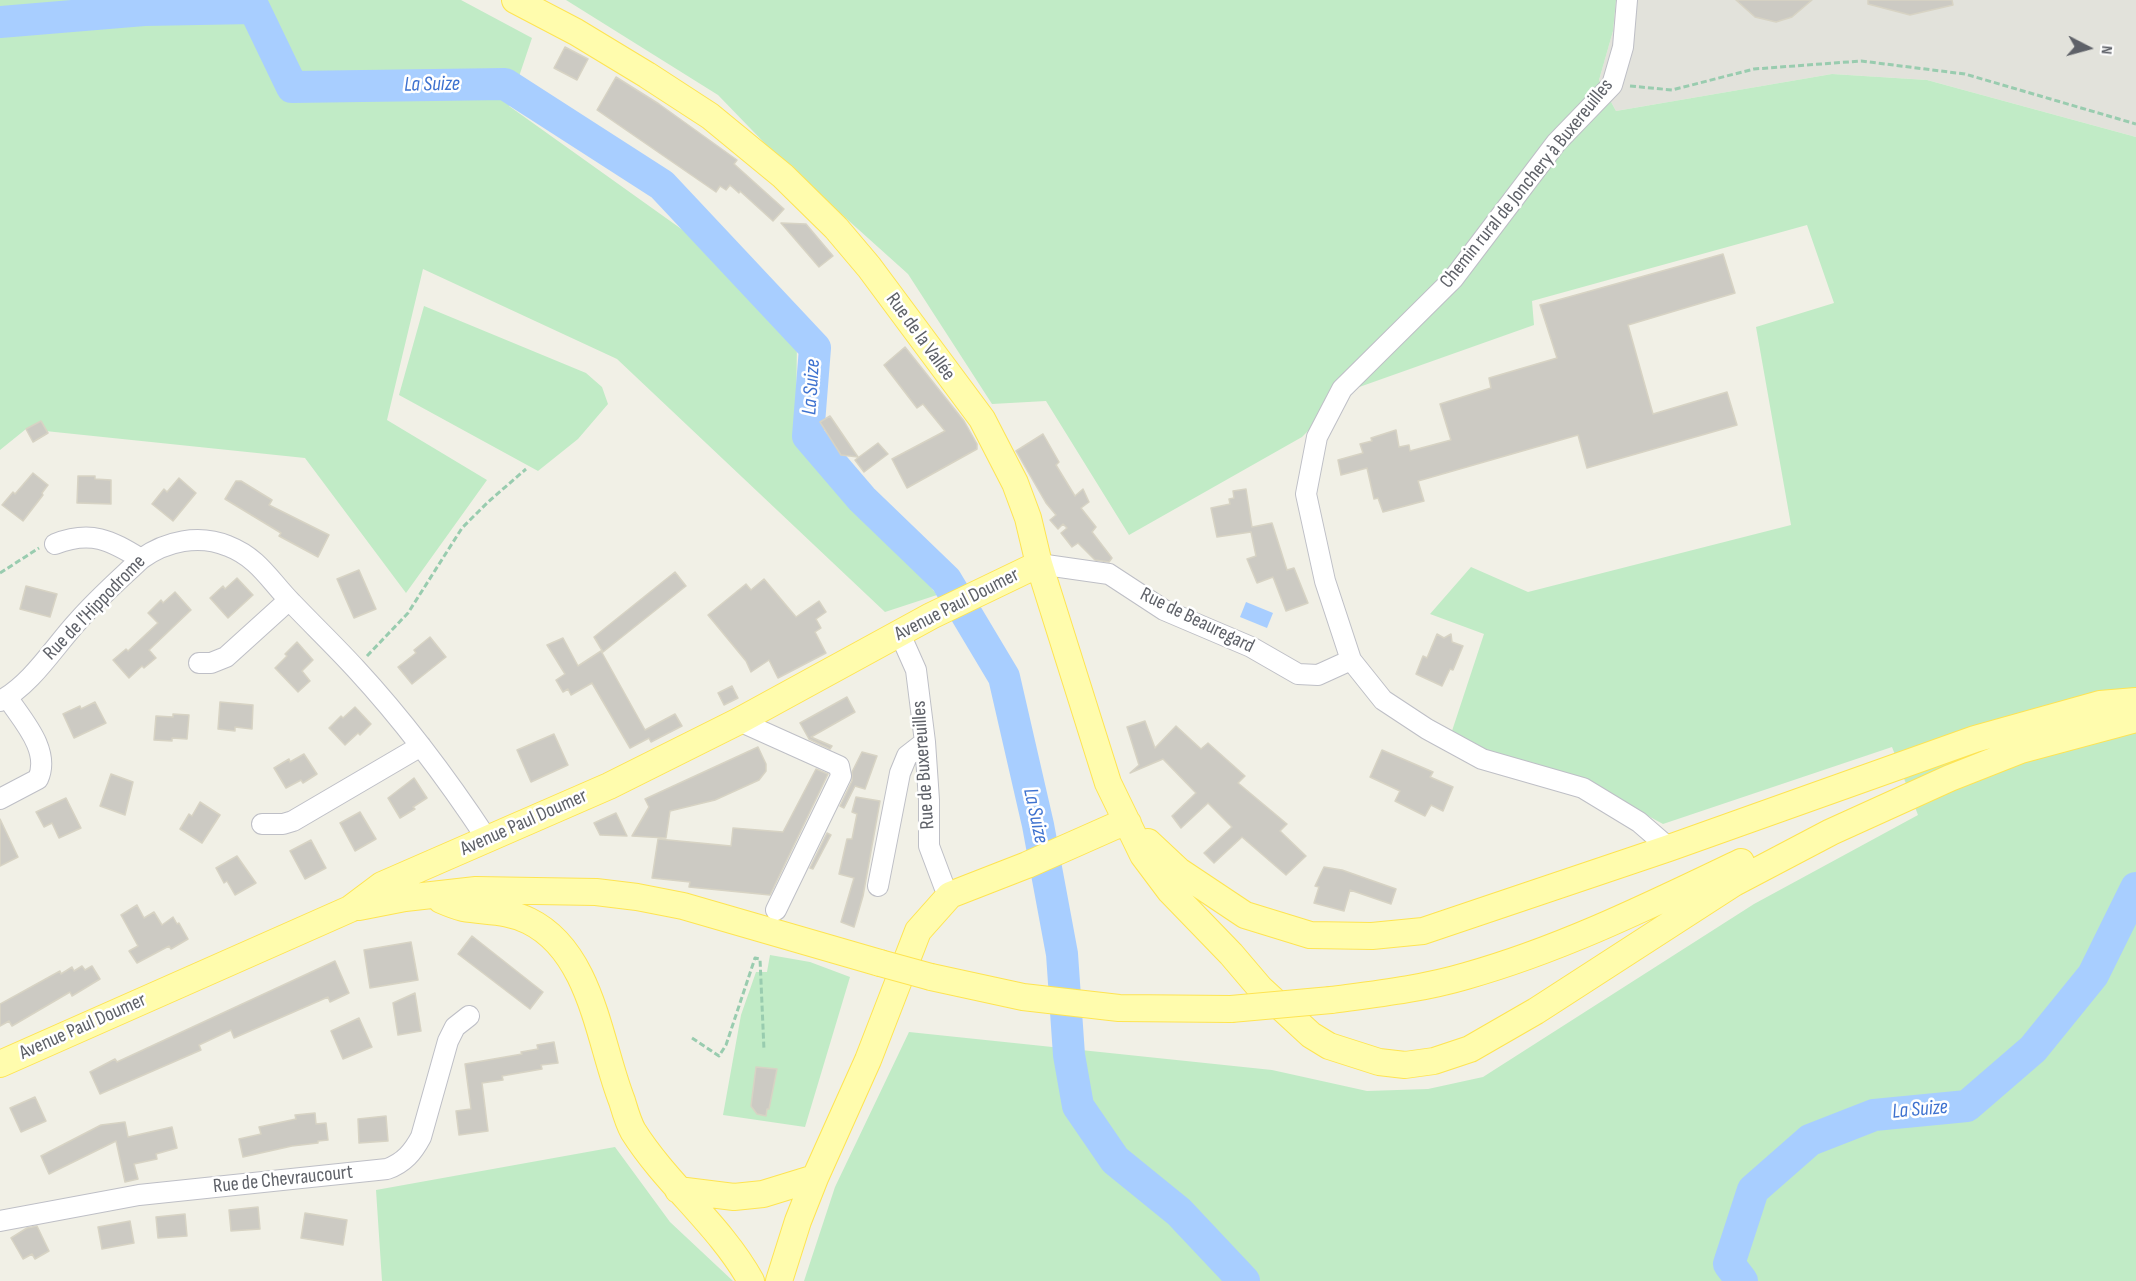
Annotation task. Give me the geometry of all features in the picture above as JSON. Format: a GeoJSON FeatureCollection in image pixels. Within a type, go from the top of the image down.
{"type":"FeatureCollection","features":[{"type":"Feature","properties":{"kind":"main road","name":"Rue de la Vallée"},"geometry":{"type":"LineString","coordinates":[[515,0],[607,50],[710,116],[783,176],[836,228],[896,302],[982,419],[1015,483],[1028,518],[1039,564],[1108,783],[1143,855],[1170,891],[1231,954],[1260,988],[1311,1035],[1329,1046],[1379,1062],[1405,1065],[1434,1061],[1470,1049],[1536,1011],[1734,883],[1831,832],[1950,778],[2021,750],[2136,719]]}},
{"type":"Feature","properties":{"kind":"main road","name":"Avenue Paul Doumer"},"geometry":{"type":"LineString","coordinates":[[0,1064],[350,909],[382,885],[609,786],[740,721],[931,616],[1039,564]]}},
{"type":"Feature","properties":{"kind":"main road"},"geometry":{"type":"LineString","coordinates":[[779,1281],[798,1221],[815,1178],[868,1060],[918,931],[950,895],[1027,865],[1115,826],[1128,823],[1179,871],[1245,915],[1310,935],[1372,936],[1423,931],[1669,848],[1975,739],[2100,704],[2136,701]]}},
{"type":"Feature","properties":{"kind":"main road"},"geometry":{"type":"LineString","coordinates":[[350,909],[427,895],[476,890],[596,892],[683,906],[930,977],[984,989],[1068,1002],[1119,1008],[1231,1009],[1331,1000],[1382,994],[1465,977],[1523,958],[1615,923],[1908,779],[1975,753],[2136,705]]}},
{"type":"Feature","properties":{"kind":"main road"},"geometry":{"type":"LineString","coordinates":[[427,895],[461,907],[508,912],[530,921],[559,945],[587,990],[617,1089],[632,1129],[678,1190],[742,1265],[751,1281]]}},
{"type":"Feature","properties":{"kind":"main road"},"geometry":{"type":"LineString","coordinates":[[678,1190],[734,1197],[764,1194],[815,1178]]}},
{"type":"Feature","properties":{"kind":"street","name":"Chemin rural de Jonchery à Buxereuilles"},"geometry":{"type":"LineString","coordinates":[[1627,0],[1623,47],[1612,85],[1556,143],[1453,279],[1342,389],[1317,437],[1306,494],[1325,581],[1351,660],[1383,700],[1427,729],[1482,759],[1582,788],[1639,822],[1669,848]]}},
{"type":"Feature","properties":{"kind":"street"},"geometry":{"type":"LineString","coordinates":[[55,544],[79,537],[105,539],[141,559]]}},
{"type":"Feature","properties":{"kind":"street","name":"Rue de l'Hippodrome"},"geometry":{"type":"LineString","coordinates":[[3,699],[28,678],[79,620],[141,559],[161,547],[187,540],[227,545],[254,561],[269,575],[289,600],[357,669],[421,746],[487,839]]}},
{"type":"Feature","properties":{"kind":"street","name":"Rue de Beauregard"},"geometry":{"type":"LineString","coordinates":[[1039,564],[1109,574],[1164,610],[1251,647],[1298,674],[1318,675],[1351,660]]}},
{"type":"Feature","properties":{"kind":"street"},"geometry":{"type":"LineString","coordinates":[[199,663],[211,663],[226,657],[289,600]]}},
{"type":"Feature","properties":{"kind":"street","name":"Rue de Buxereuilles"},"geometry":{"type":"LineString","coordinates":[[900,634],[916,670],[925,742],[929,846],[944,886],[950,895]]}},
{"type":"Feature","properties":{"kind":"street"},"geometry":{"type":"LineString","coordinates":[[0,799],[38,779],[42,765],[40,752],[33,737],[3,699]]}},
{"type":"Feature","properties":{"kind":"street"},"geometry":{"type":"LineString","coordinates":[[740,721],[838,766],[841,776],[776,910]]}},
{"type":"Feature","properties":{"kind":"street"},"geometry":{"type":"LineString","coordinates":[[878,886],[900,773],[907,756],[925,742]]}},
{"type":"Feature","properties":{"kind":"street"},"geometry":{"type":"LineString","coordinates":[[262,824],[283,824],[294,820],[421,746]]}},
{"type":"Feature","properties":{"kind":"street","name":"Rue de Chevraucourt"},"geometry":{"type":"LineString","coordinates":[[0,1221],[139,1195],[396,1166],[415,1149],[421,1137],[448,1041],[455,1027],[469,1016]]}},
{"type":"Feature","properties":{"kind":"path"},"geometry":{"type":"LineString","coordinates":[[1612,85],[1672,90],[1754,69],[1861,61],[1965,74],[2136,124]]}},
{"type":"Feature","properties":{"kind":"path"},"geometry":{"type":"LineString","coordinates":[[357,669],[371,651],[408,614],[462,528],[526,469]]}},
{"type":"Feature","properties":{"kind":"path"},"geometry":{"type":"LineString","coordinates":[[0,573],[39,548],[55,544]]}},
{"type":"Feature","properties":{"kind":"path"},"geometry":{"type":"LineString","coordinates":[[692,1038],[719,1056],[726,1045],[755,958],[760,959],[764,1050]]}},
{"type":"Feature","properties":{"kind":"shaded area"},"geometry":{"type":"Polygon","coordinates":[[[1616,0],[2136,0],[2136,137],[1927,80],[1832,74],[1616,111],[1599,80],[1613,31],[1616,0]]]}},
{"type":"Feature","properties":{"kind":"green space"},"geometry":{"type":"Polygon","coordinates":[[[0,0],[461,0],[532,38],[509,106],[694,238],[797,341],[796,414],[937,595],[885,612],[617,359],[423,269],[387,420],[487,480],[406,593],[305,458],[26,429],[0,450],[0,0]]]}},
{"type":"Feature","properties":{"kind":"green space"},"geometry":{"type":"Polygon","coordinates":[[[566,0],[1616,0],[1613,31],[1599,80],[1616,111],[1832,74],[1927,80],[2136,137],[2136,1281],[804,1281],[835,1187],[909,1032],[1272,1070],[1367,1091],[1428,1089],[1483,1077],[1754,904],[1918,815],[1892,747],[1663,824],[1574,776],[1488,754],[1451,734],[1484,634],[1430,614],[1471,567],[1528,592],[1791,525],[1756,327],[1834,303],[1807,225],[1532,301],[1534,325],[1348,391],[1302,437],[1129,535],[1046,401],[992,404],[908,274],[780,159],[718,95],[566,0]]]}},
{"type":"Feature","properties":{"kind":"green space"},"geometry":{"type":"Polygon","coordinates":[[[424,306],[586,373],[602,387],[608,404],[578,439],[538,471],[399,395],[424,306]]]}},
{"type":"Feature","properties":{"kind":"green space"},"geometry":{"type":"Polygon","coordinates":[[[770,955],[810,962],[850,977],[805,1127],[723,1115],[741,1015],[756,972],[767,972],[770,955]]]}},
{"type":"Feature","properties":{"kind":"green space"},"geometry":{"type":"Polygon","coordinates":[[[615,1147],[670,1222],[733,1281],[382,1281],[376,1190],[615,1147]]]}},
{"type":"Feature","properties":{"kind":"water"},"geometry":{"type":"Polygon","coordinates":[[[1246,602],[1273,613],[1267,628],[1240,617],[1246,602]]]}},
{"type":"Feature","properties":{"kind":"building"},"geometry":{"type":"Polygon","coordinates":[[[1736,0],[1812,0],[1792,17],[1776,22],[1755,17],[1736,0]]]}},
{"type":"Feature","properties":{"kind":"building"},"geometry":{"type":"Polygon","coordinates":[[[1868,0],[1952,0],[1953,5],[1910,15],[1868,4],[1868,0]]]}},
{"type":"Feature","properties":{"kind":"building"},"geometry":{"type":"Polygon","coordinates":[[[565,47],[588,59],[577,80],[554,68],[565,47]]]}},
{"type":"Feature","properties":{"kind":"building"},"geometry":{"type":"Polygon","coordinates":[[[616,77],[659,104],[737,160],[734,164],[784,209],[773,221],[740,191],[739,193],[730,185],[726,190],[720,186],[716,192],[597,110],[616,77]]]}},
{"type":"Feature","properties":{"kind":"building"},"geometry":{"type":"Polygon","coordinates":[[[781,223],[806,224],[833,256],[819,267],[781,223]]]}},
{"type":"Feature","properties":{"kind":"building"},"geometry":{"type":"Polygon","coordinates":[[[1723,254],[1735,293],[1628,325],[1653,414],[1727,392],[1737,425],[1587,468],[1578,435],[1418,481],[1424,501],[1383,512],[1378,498],[1374,499],[1367,468],[1341,475],[1338,460],[1363,453],[1360,444],[1396,430],[1399,447],[1409,445],[1410,451],[1451,440],[1440,404],[1491,388],[1489,378],[1557,358],[1540,305],[1723,254]]]}},
{"type":"Feature","properties":{"kind":"building"},"geometry":{"type":"Polygon","coordinates":[[[905,347],[964,421],[977,444],[977,449],[907,488],[892,459],[945,431],[923,404],[917,408],[884,365],[905,347]]]}},
{"type":"Feature","properties":{"kind":"building"},"geometry":{"type":"Polygon","coordinates":[[[830,416],[858,457],[841,455],[820,422],[830,416]]]}},
{"type":"Feature","properties":{"kind":"building"},"geometry":{"type":"Polygon","coordinates":[[[41,421],[48,433],[33,442],[26,429],[41,421]]]}},
{"type":"Feature","properties":{"kind":"building"},"geometry":{"type":"Polygon","coordinates":[[[1043,434],[1059,462],[1056,465],[1075,496],[1083,489],[1089,502],[1081,508],[1096,527],[1092,532],[1112,558],[1109,562],[1095,560],[1078,543],[1072,547],[1061,533],[1067,528],[1063,524],[1058,529],[1050,520],[1056,515],[1046,503],[1016,451],[1043,434]]]}},
{"type":"Feature","properties":{"kind":"building"},"geometry":{"type":"Polygon","coordinates":[[[878,443],[888,454],[864,472],[855,460],[878,443]]]}},
{"type":"Feature","properties":{"kind":"building"},"geometry":{"type":"Polygon","coordinates":[[[33,473],[48,485],[23,521],[2,505],[33,473]]]}},
{"type":"Feature","properties":{"kind":"building"},"geometry":{"type":"Polygon","coordinates":[[[78,476],[95,476],[95,479],[111,480],[111,504],[77,503],[78,476]]]}},
{"type":"Feature","properties":{"kind":"building"},"geometry":{"type":"Polygon","coordinates":[[[179,478],[196,493],[173,521],[152,504],[164,489],[167,492],[179,478]]]}},
{"type":"Feature","properties":{"kind":"building"},"geometry":{"type":"Polygon","coordinates":[[[236,481],[241,481],[272,500],[269,505],[329,535],[318,557],[279,536],[281,533],[225,499],[236,481]]]}},
{"type":"Feature","properties":{"kind":"building"},"geometry":{"type":"Polygon","coordinates":[[[1246,489],[1252,527],[1272,523],[1287,570],[1294,568],[1308,603],[1286,611],[1273,577],[1257,583],[1247,559],[1256,556],[1251,532],[1217,537],[1211,508],[1230,504],[1229,499],[1234,498],[1233,491],[1246,489]]]}},
{"type":"Feature","properties":{"kind":"building"},"geometry":{"type":"Polygon","coordinates":[[[359,570],[376,609],[354,618],[337,579],[359,570]]]}},
{"type":"Feature","properties":{"kind":"building"},"geometry":{"type":"Polygon","coordinates":[[[675,572],[686,586],[603,652],[594,637],[675,572]]]}},
{"type":"Feature","properties":{"kind":"building"},"geometry":{"type":"Polygon","coordinates":[[[237,578],[253,595],[228,618],[210,598],[223,586],[225,589],[237,578]]]}},
{"type":"Feature","properties":{"kind":"building"},"geometry":{"type":"Polygon","coordinates":[[[764,579],[796,617],[819,601],[826,612],[816,619],[821,628],[815,632],[826,653],[778,678],[769,660],[751,672],[746,661],[708,615],[746,584],[751,590],[764,579]]]}},
{"type":"Feature","properties":{"kind":"building"},"geometry":{"type":"Polygon","coordinates":[[[26,586],[57,594],[50,617],[20,609],[26,586]]]}},
{"type":"Feature","properties":{"kind":"building"},"geometry":{"type":"Polygon","coordinates":[[[175,592],[191,610],[149,650],[156,658],[144,668],[142,666],[129,678],[113,660],[126,649],[128,651],[158,623],[148,613],[161,600],[163,603],[175,592]]]}},
{"type":"Feature","properties":{"kind":"building"},"geometry":{"type":"Polygon","coordinates":[[[1437,634],[1444,638],[1451,634],[1452,642],[1463,646],[1453,670],[1450,669],[1442,686],[1416,674],[1423,656],[1427,658],[1437,634]]]}},
{"type":"Feature","properties":{"kind":"building"},"geometry":{"type":"Polygon","coordinates":[[[430,637],[446,657],[412,684],[398,667],[416,653],[414,650],[430,637]]]}},
{"type":"Feature","properties":{"kind":"building"},"geometry":{"type":"Polygon","coordinates":[[[563,638],[578,666],[601,651],[645,730],[675,714],[682,726],[651,742],[649,738],[630,748],[592,683],[571,695],[568,689],[563,692],[556,680],[565,674],[547,645],[563,638]]]}},
{"type":"Feature","properties":{"kind":"building"},"geometry":{"type":"Polygon","coordinates":[[[297,642],[313,660],[302,671],[310,681],[298,692],[275,668],[297,642]]]}},
{"type":"Feature","properties":{"kind":"building"},"geometry":{"type":"Polygon","coordinates":[[[732,686],[738,698],[724,705],[718,693],[732,686]]]}},
{"type":"Feature","properties":{"kind":"building"},"geometry":{"type":"Polygon","coordinates":[[[847,697],[855,712],[811,737],[832,746],[830,749],[809,739],[800,723],[847,697]]]}},
{"type":"Feature","properties":{"kind":"building"},"geometry":{"type":"Polygon","coordinates":[[[95,702],[106,723],[74,738],[63,714],[95,702]]]}},
{"type":"Feature","properties":{"kind":"building"},"geometry":{"type":"Polygon","coordinates":[[[220,702],[253,705],[252,729],[235,727],[235,731],[218,729],[220,702]]]}},
{"type":"Feature","properties":{"kind":"building"},"geometry":{"type":"Polygon","coordinates":[[[355,707],[371,724],[345,745],[329,728],[355,707]]]}},
{"type":"Feature","properties":{"kind":"building"},"geometry":{"type":"Polygon","coordinates":[[[173,714],[189,715],[187,739],[154,740],[156,716],[173,717],[173,714]]]}},
{"type":"Feature","properties":{"kind":"building"},"geometry":{"type":"Polygon","coordinates":[[[1145,721],[1155,748],[1176,726],[1201,749],[1208,743],[1245,776],[1238,783],[1287,824],[1280,831],[1306,856],[1286,875],[1242,837],[1214,863],[1204,853],[1232,827],[1208,803],[1181,828],[1172,816],[1196,793],[1163,759],[1130,773],[1139,765],[1127,727],[1145,721]]]}},
{"type":"Feature","properties":{"kind":"building"},"geometry":{"type":"Polygon","coordinates":[[[554,734],[568,765],[531,782],[517,750],[554,734]]]}},
{"type":"Feature","properties":{"kind":"building"},"geometry":{"type":"Polygon","coordinates":[[[758,747],[766,764],[766,771],[759,780],[715,800],[670,811],[666,838],[632,836],[649,807],[645,799],[758,747]]]}},
{"type":"Feature","properties":{"kind":"building"},"geometry":{"type":"Polygon","coordinates":[[[1382,750],[1433,772],[1430,777],[1453,787],[1443,811],[1431,805],[1425,816],[1395,801],[1400,791],[1370,777],[1382,750]]]}},
{"type":"Feature","properties":{"kind":"building"},"geometry":{"type":"Polygon","coordinates":[[[862,752],[877,756],[865,789],[855,786],[844,808],[840,806],[862,752]]]}},
{"type":"Feature","properties":{"kind":"building"},"geometry":{"type":"Polygon","coordinates":[[[304,754],[317,774],[303,783],[301,780],[286,788],[274,768],[289,759],[290,762],[304,754]]]}},
{"type":"Feature","properties":{"kind":"building"},"geometry":{"type":"Polygon","coordinates":[[[816,769],[828,774],[770,895],[689,887],[690,882],[652,878],[658,839],[731,846],[733,828],[783,832],[816,769]]]}},
{"type":"Feature","properties":{"kind":"building"},"geometry":{"type":"Polygon","coordinates":[[[111,774],[133,782],[125,815],[100,806],[111,774]]]}},
{"type":"Feature","properties":{"kind":"building"},"geometry":{"type":"Polygon","coordinates":[[[414,778],[427,798],[400,818],[388,798],[414,778]]]}},
{"type":"Feature","properties":{"kind":"building"},"geometry":{"type":"Polygon","coordinates":[[[856,797],[880,801],[863,896],[854,927],[841,922],[854,878],[839,874],[847,839],[852,839],[857,814],[852,812],[856,797]]]}},
{"type":"Feature","properties":{"kind":"building"},"geometry":{"type":"Polygon","coordinates":[[[66,798],[81,828],[59,838],[52,823],[44,827],[36,812],[66,798]]]}},
{"type":"Feature","properties":{"kind":"building"},"geometry":{"type":"Polygon","coordinates":[[[200,802],[220,815],[202,843],[180,829],[189,814],[192,816],[200,802]]]}},
{"type":"Feature","properties":{"kind":"building"},"geometry":{"type":"Polygon","coordinates":[[[360,812],[376,839],[355,851],[340,823],[360,812]]]}},
{"type":"Feature","properties":{"kind":"building"},"geometry":{"type":"Polygon","coordinates":[[[616,813],[627,836],[600,835],[594,823],[616,813]]]}},
{"type":"Feature","properties":{"kind":"building"},"geometry":{"type":"Polygon","coordinates":[[[0,819],[18,857],[0,866],[0,819]]]}},
{"type":"Feature","properties":{"kind":"building"},"geometry":{"type":"Polygon","coordinates":[[[827,833],[831,835],[813,869],[810,868],[827,833]]]}},
{"type":"Feature","properties":{"kind":"building"},"geometry":{"type":"Polygon","coordinates":[[[311,840],[326,868],[305,879],[290,851],[311,840]]]}},
{"type":"Feature","properties":{"kind":"building"},"geometry":{"type":"Polygon","coordinates":[[[237,856],[256,883],[235,895],[227,881],[224,883],[216,868],[237,856]]]}},
{"type":"Feature","properties":{"kind":"building"},"geometry":{"type":"Polygon","coordinates":[[[1324,867],[1342,870],[1396,889],[1391,904],[1350,890],[1344,911],[1314,903],[1319,887],[1315,886],[1324,867]]]}},
{"type":"Feature","properties":{"kind":"building"},"geometry":{"type":"Polygon","coordinates":[[[137,905],[144,918],[154,912],[162,925],[173,917],[188,939],[171,949],[169,946],[137,963],[129,951],[138,946],[121,915],[137,905]]]}},
{"type":"Feature","properties":{"kind":"building"},"geometry":{"type":"Polygon","coordinates":[[[472,936],[543,992],[530,1009],[458,954],[472,936]]]}},
{"type":"Feature","properties":{"kind":"building"},"geometry":{"type":"Polygon","coordinates":[[[411,942],[418,980],[370,988],[364,950],[411,942]]]}},
{"type":"Feature","properties":{"kind":"building"},"geometry":{"type":"Polygon","coordinates":[[[335,961],[349,993],[330,1002],[328,997],[234,1038],[231,1030],[199,1045],[201,1050],[100,1094],[90,1072],[115,1059],[117,1062],[335,961]]]}},
{"type":"Feature","properties":{"kind":"building"},"geometry":{"type":"Polygon","coordinates":[[[82,966],[85,970],[92,966],[100,979],[72,996],[70,992],[12,1026],[9,1021],[0,1026],[0,1004],[60,971],[61,974],[72,967],[74,971],[82,966]]]}},
{"type":"Feature","properties":{"kind":"building"},"geometry":{"type":"Polygon","coordinates":[[[415,993],[421,1031],[398,1035],[393,1003],[415,993]]]}},
{"type":"Feature","properties":{"kind":"building"},"geometry":{"type":"Polygon","coordinates":[[[359,1018],[372,1047],[343,1059],[331,1031],[359,1018]]]}},
{"type":"Feature","properties":{"kind":"building"},"geometry":{"type":"Polygon","coordinates":[[[554,1042],[558,1063],[541,1065],[542,1069],[502,1076],[503,1080],[482,1083],[488,1131],[459,1135],[456,1111],[471,1109],[465,1064],[522,1054],[521,1052],[538,1049],[537,1045],[554,1042]]]}},
{"type":"Feature","properties":{"kind":"building"},"geometry":{"type":"Polygon","coordinates":[[[756,1067],[777,1069],[766,1116],[757,1114],[751,1106],[756,1067]]]}},
{"type":"Feature","properties":{"kind":"building"},"geometry":{"type":"Polygon","coordinates":[[[35,1097],[46,1121],[21,1132],[10,1108],[35,1097]]]}},
{"type":"Feature","properties":{"kind":"building"},"geometry":{"type":"Polygon","coordinates":[[[315,1113],[316,1124],[326,1123],[328,1140],[243,1157],[239,1139],[261,1134],[259,1127],[296,1119],[295,1115],[315,1113]]]}},
{"type":"Feature","properties":{"kind":"building"},"geometry":{"type":"Polygon","coordinates":[[[386,1116],[388,1141],[359,1143],[358,1119],[386,1116]]]}},
{"type":"Feature","properties":{"kind":"building"},"geometry":{"type":"Polygon","coordinates":[[[125,1122],[128,1137],[172,1127],[177,1148],[156,1154],[157,1159],[134,1164],[138,1179],[125,1182],[116,1141],[49,1174],[41,1156],[101,1125],[125,1122]]]}},
{"type":"Feature","properties":{"kind":"building"},"geometry":{"type":"Polygon","coordinates":[[[258,1207],[260,1229],[231,1231],[229,1210],[258,1207]]]}},
{"type":"Feature","properties":{"kind":"building"},"geometry":{"type":"Polygon","coordinates":[[[305,1213],[347,1220],[343,1245],[301,1238],[305,1213]]]}},
{"type":"Feature","properties":{"kind":"building"},"geometry":{"type":"Polygon","coordinates":[[[185,1214],[187,1236],[158,1238],[156,1217],[185,1214]]]}},
{"type":"Feature","properties":{"kind":"building"},"geometry":{"type":"Polygon","coordinates":[[[130,1221],[134,1243],[102,1249],[98,1227],[130,1221]]]}},
{"type":"Feature","properties":{"kind":"building"},"geometry":{"type":"Polygon","coordinates":[[[37,1226],[49,1251],[35,1259],[32,1254],[23,1259],[11,1238],[27,1228],[37,1226]]]}},
{"type":"Feature","properties":{"kind":"waterway","name":"La Suize"},"geometry":{"type":"LineString","coordinates":[[0,22],[144,10],[254,8],[292,87],[505,84],[662,185],[815,348],[808,436],[862,499],[946,580],[1004,677],[1038,825],[1062,954],[1069,1055],[1078,1106],[1115,1160],[1179,1212],[1244,1281]]}},
{"type":"Feature","properties":{"kind":"waterway","name":"La Suize"},"geometry":{"type":"LineString","coordinates":[[1742,1281],[1729,1264],[1753,1190],[1810,1140],[1874,1115],[1967,1106],[2033,1049],[2093,975],[2136,888]]}}]}
